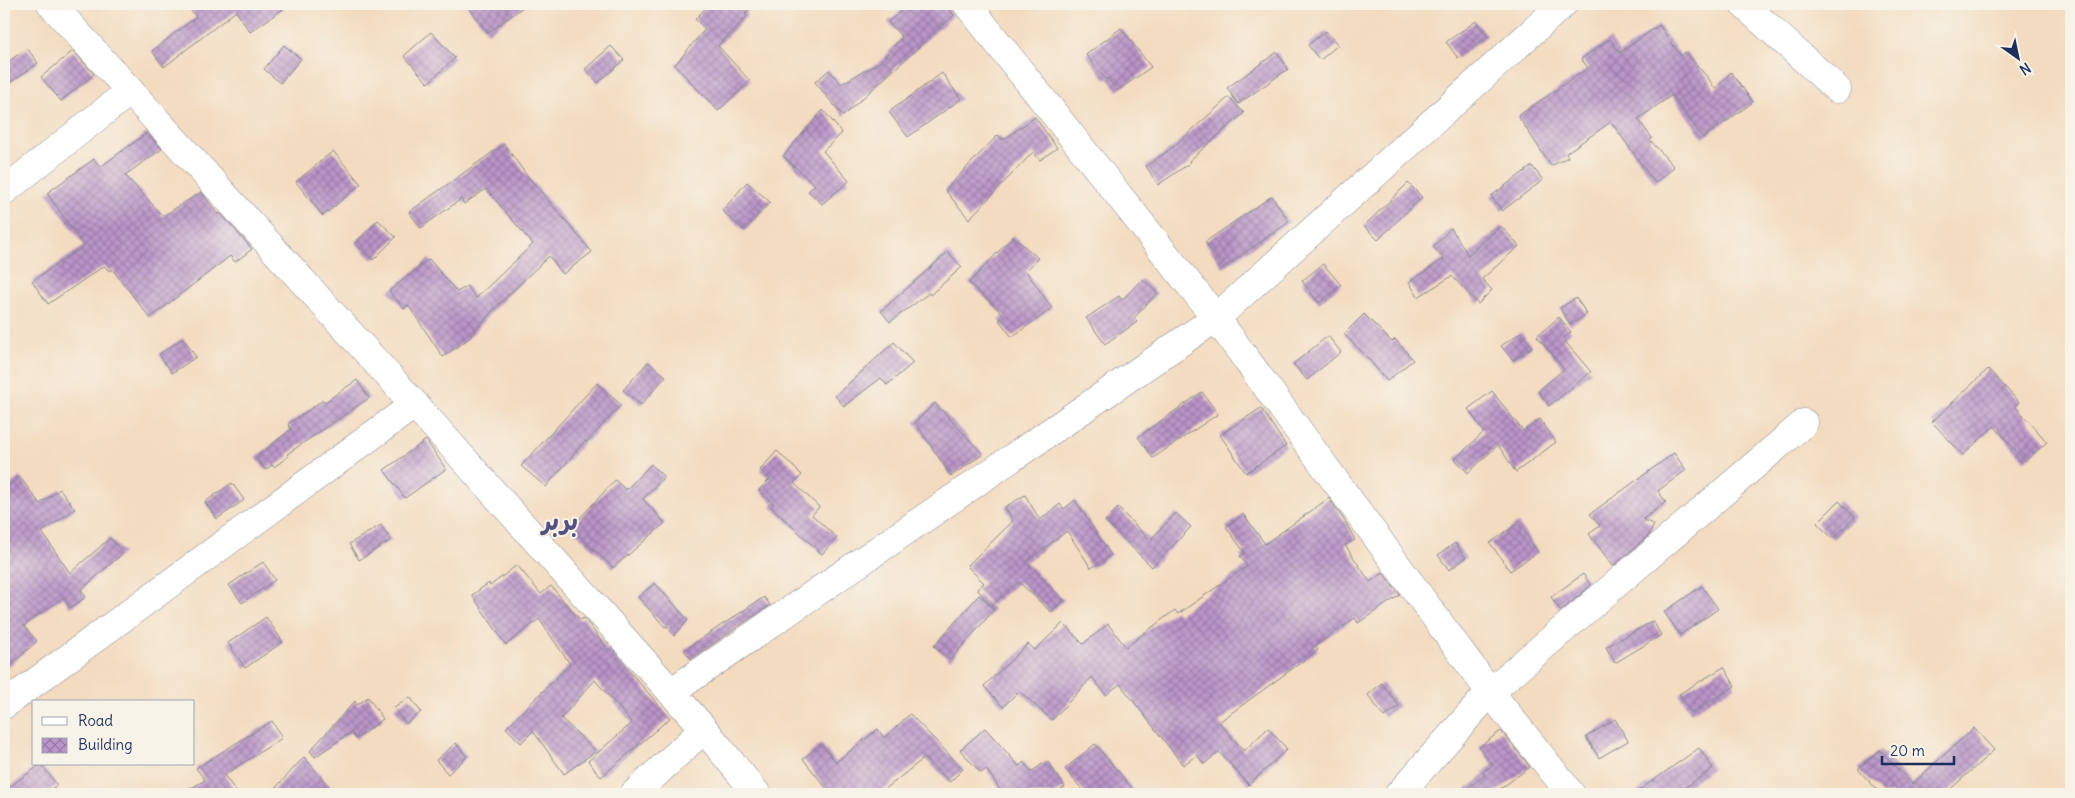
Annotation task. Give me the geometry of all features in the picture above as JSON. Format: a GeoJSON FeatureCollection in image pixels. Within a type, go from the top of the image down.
{"type":"FeatureCollection","features":[{"type":"Feature","properties":{"kind":"street"},"geometry":{"type":"LineString","coordinates":[[51,4],[415,404],[704,729],[757,794]]}},
{"type":"Feature","properties":{"kind":"street"},"geometry":{"type":"LineString","coordinates":[[967,4],[1216,318],[1490,692],[1570,794]]}},
{"type":"Feature","properties":{"kind":"street"},"geometry":{"type":"LineString","coordinates":[[671,692],[1216,318],[1563,4]]}},
{"type":"Feature","properties":{"kind":"street"},"geometry":{"type":"LineString","coordinates":[[1743,4],[1837,88]]}},
{"type":"Feature","properties":{"kind":"street"},"geometry":{"type":"LineString","coordinates":[[4,191],[130,91]]}},
{"type":"Feature","properties":{"kind":"street"},"geometry":{"type":"LineString","coordinates":[[4,705],[415,404]]}},
{"type":"Feature","properties":{"kind":"street"},"geometry":{"type":"LineString","coordinates":[[1399,794],[1490,692],[1804,422]]}},
{"type":"Feature","properties":{"kind":"street"},"geometry":{"type":"LineString","coordinates":[[634,794],[704,729]]}},
{"type":"Feature","properties":{"kind":"building"},"geometry":{"type":"Polygon","coordinates":[[[186,4],[290,4],[250,32],[236,11],[164,67],[152,51],[196,17],[186,4]]]}},
{"type":"Feature","properties":{"kind":"building"},"geometry":{"type":"Polygon","coordinates":[[[466,4],[527,4],[488,33],[466,4]]]}},
{"type":"Feature","properties":{"kind":"building"},"geometry":{"type":"Polygon","coordinates":[[[710,4],[754,4],[745,14],[747,16],[718,46],[750,81],[718,111],[675,65],[705,29],[695,19],[710,4]]]}},
{"type":"Feature","properties":{"kind":"building"},"geometry":{"type":"Polygon","coordinates":[[[909,4],[944,4],[954,15],[843,116],[815,82],[829,70],[841,84],[880,62],[902,37],[888,22],[909,4]]]}},
{"type":"Feature","properties":{"kind":"building"},"geometry":{"type":"Polygon","coordinates":[[[1476,21],[1487,36],[1458,58],[1446,42],[1476,21]]]}},
{"type":"Feature","properties":{"kind":"building"},"geometry":{"type":"Polygon","coordinates":[[[1659,25],[1681,56],[1685,52],[1709,79],[1715,89],[1731,72],[1753,102],[1703,138],[1672,95],[1638,119],[1652,138],[1650,140],[1674,167],[1655,183],[1611,122],[1566,153],[1568,157],[1551,166],[1518,116],[1588,68],[1581,59],[1610,39],[1620,53],[1659,25]]]}},
{"type":"Feature","properties":{"kind":"building"},"geometry":{"type":"Polygon","coordinates":[[[1121,28],[1151,67],[1117,91],[1108,78],[1106,80],[1086,55],[1121,28]]]}},
{"type":"Feature","properties":{"kind":"building"},"geometry":{"type":"Polygon","coordinates":[[[1326,31],[1338,45],[1320,60],[1308,45],[1326,31]]]}},
{"type":"Feature","properties":{"kind":"building"},"geometry":{"type":"Polygon","coordinates":[[[431,32],[455,58],[428,83],[404,56],[431,32]]]}},
{"type":"Feature","properties":{"kind":"building"},"geometry":{"type":"Polygon","coordinates":[[[284,45],[301,59],[280,83],[264,69],[284,45]]]}},
{"type":"Feature","properties":{"kind":"building"},"geometry":{"type":"Polygon","coordinates":[[[611,46],[624,60],[598,83],[585,69],[611,46]]]}},
{"type":"Feature","properties":{"kind":"building"},"geometry":{"type":"Polygon","coordinates":[[[27,48],[38,63],[4,87],[4,65],[27,48]]]}},
{"type":"Feature","properties":{"kind":"building"},"geometry":{"type":"Polygon","coordinates":[[[73,51],[94,74],[61,101],[41,77],[73,51]]]}},
{"type":"Feature","properties":{"kind":"building"},"geometry":{"type":"Polygon","coordinates":[[[1277,52],[1288,69],[1238,104],[1227,88],[1277,52]]]}},
{"type":"Feature","properties":{"kind":"building"},"geometry":{"type":"Polygon","coordinates":[[[942,73],[961,99],[908,137],[889,112],[942,73]]]}},
{"type":"Feature","properties":{"kind":"building"},"geometry":{"type":"Polygon","coordinates":[[[1229,97],[1244,113],[1189,161],[1190,163],[1158,185],[1146,166],[1172,148],[1229,97]]]}},
{"type":"Feature","properties":{"kind":"building"},"geometry":{"type":"Polygon","coordinates":[[[823,110],[842,133],[823,151],[849,181],[822,204],[808,191],[815,185],[783,156],[823,110]]]}},
{"type":"Feature","properties":{"kind":"building"},"geometry":{"type":"Polygon","coordinates":[[[1035,117],[1057,148],[1040,160],[1033,152],[969,219],[945,190],[998,135],[1003,140],[1035,117]]]}},
{"type":"Feature","properties":{"kind":"building"},"geometry":{"type":"Polygon","coordinates":[[[147,133],[162,149],[125,175],[163,216],[201,192],[219,215],[220,213],[252,249],[235,262],[230,256],[150,318],[112,269],[109,271],[104,266],[48,304],[32,281],[84,246],[47,193],[94,159],[100,167],[147,133]]]}},
{"type":"Feature","properties":{"kind":"building"},"geometry":{"type":"Polygon","coordinates":[[[504,144],[525,173],[592,252],[563,274],[549,256],[495,308],[468,339],[443,357],[408,305],[404,309],[389,291],[429,259],[457,292],[467,286],[476,298],[533,244],[486,189],[464,204],[461,199],[421,228],[409,212],[504,144]]]}},
{"type":"Feature","properties":{"kind":"building"},"geometry":{"type":"Polygon","coordinates":[[[333,151],[361,184],[323,216],[296,182],[333,151]]]}},
{"type":"Feature","properties":{"kind":"building"},"geometry":{"type":"Polygon","coordinates":[[[1532,166],[1543,180],[1502,211],[1491,196],[1532,166]]]}},
{"type":"Feature","properties":{"kind":"building"},"geometry":{"type":"Polygon","coordinates":[[[747,182],[770,202],[745,231],[722,211],[747,182]]]}},
{"type":"Feature","properties":{"kind":"building"},"geometry":{"type":"Polygon","coordinates":[[[1408,183],[1422,197],[1378,240],[1364,226],[1408,183]]]}},
{"type":"Feature","properties":{"kind":"building"},"geometry":{"type":"Polygon","coordinates":[[[1272,196],[1289,222],[1223,268],[1205,242],[1272,196]]]}},
{"type":"Feature","properties":{"kind":"building"},"geometry":{"type":"Polygon","coordinates":[[[378,220],[396,237],[373,260],[355,243],[378,220]]]}},
{"type":"Feature","properties":{"kind":"building"},"geometry":{"type":"Polygon","coordinates":[[[1501,226],[1519,246],[1482,279],[1492,290],[1478,304],[1452,276],[1418,297],[1409,282],[1444,259],[1433,247],[1451,228],[1468,255],[1501,226]]]}},
{"type":"Feature","properties":{"kind":"building"},"geometry":{"type":"Polygon","coordinates":[[[1013,236],[1038,258],[1026,271],[1052,308],[1012,337],[999,320],[1005,316],[969,283],[1013,236]]]}},
{"type":"Feature","properties":{"kind":"building"},"geometry":{"type":"Polygon","coordinates":[[[948,252],[962,267],[930,295],[929,293],[890,322],[881,311],[948,252]]]}},
{"type":"Feature","properties":{"kind":"building"},"geometry":{"type":"Polygon","coordinates":[[[1323,264],[1341,285],[1319,303],[1302,281],[1323,264]]]}},
{"type":"Feature","properties":{"kind":"building"},"geometry":{"type":"Polygon","coordinates":[[[1142,279],[1157,293],[1134,318],[1137,322],[1105,344],[1086,318],[1119,296],[1122,300],[1142,279]]]}},
{"type":"Feature","properties":{"kind":"building"},"geometry":{"type":"Polygon","coordinates":[[[1576,298],[1587,314],[1570,325],[1560,308],[1576,298]]]}},
{"type":"Feature","properties":{"kind":"building"},"geometry":{"type":"Polygon","coordinates":[[[1364,314],[1392,342],[1395,339],[1413,360],[1387,381],[1344,334],[1364,314]]]}},
{"type":"Feature","properties":{"kind":"building"},"geometry":{"type":"Polygon","coordinates":[[[1559,317],[1571,332],[1563,339],[1591,372],[1549,406],[1538,391],[1564,369],[1537,336],[1559,317]]]}},
{"type":"Feature","properties":{"kind":"building"},"geometry":{"type":"Polygon","coordinates":[[[1521,332],[1532,347],[1513,360],[1501,346],[1521,332]]]}},
{"type":"Feature","properties":{"kind":"building"},"geometry":{"type":"Polygon","coordinates":[[[1328,336],[1341,352],[1307,380],[1293,364],[1328,336]]]}},
{"type":"Feature","properties":{"kind":"building"},"geometry":{"type":"Polygon","coordinates":[[[183,338],[196,357],[172,373],[159,354],[183,338]]]}},
{"type":"Feature","properties":{"kind":"building"},"geometry":{"type":"Polygon","coordinates":[[[894,342],[913,363],[887,385],[881,378],[844,406],[835,396],[894,342]]]}},
{"type":"Feature","properties":{"kind":"building"},"geometry":{"type":"Polygon","coordinates":[[[648,362],[666,376],[641,405],[623,390],[648,362]]]}},
{"type":"Feature","properties":{"kind":"building"},"geometry":{"type":"Polygon","coordinates":[[[1988,369],[2019,402],[2015,406],[2047,442],[2025,461],[1994,426],[1963,455],[1932,422],[1988,369]]]}},
{"type":"Feature","properties":{"kind":"building"},"geometry":{"type":"Polygon","coordinates":[[[357,380],[369,398],[287,454],[289,456],[274,467],[272,465],[265,470],[256,457],[291,429],[288,424],[357,380]]]}},
{"type":"Feature","properties":{"kind":"building"},"geometry":{"type":"Polygon","coordinates":[[[597,383],[621,405],[587,442],[585,441],[546,487],[521,466],[597,383]]]}},
{"type":"Feature","properties":{"kind":"building"},"geometry":{"type":"Polygon","coordinates":[[[1492,391],[1523,431],[1540,419],[1556,442],[1516,472],[1498,445],[1468,473],[1455,459],[1484,432],[1468,409],[1492,391]]]}},
{"type":"Feature","properties":{"kind":"building"},"geometry":{"type":"Polygon","coordinates":[[[1202,392],[1218,414],[1153,458],[1138,437],[1202,392]]]}},
{"type":"Feature","properties":{"kind":"building"},"geometry":{"type":"Polygon","coordinates":[[[935,403],[983,454],[951,476],[915,422],[935,403]]]}},
{"type":"Feature","properties":{"kind":"building"},"geometry":{"type":"Polygon","coordinates":[[[1261,408],[1286,446],[1246,473],[1220,435],[1261,408]]]}},
{"type":"Feature","properties":{"kind":"building"},"geometry":{"type":"Polygon","coordinates":[[[426,440],[446,469],[405,498],[384,470],[426,440]]]}},
{"type":"Feature","properties":{"kind":"building"},"geometry":{"type":"Polygon","coordinates":[[[777,451],[802,475],[794,483],[819,507],[812,515],[837,538],[822,554],[771,507],[774,504],[759,490],[770,479],[760,470],[777,451]]]}},
{"type":"Feature","properties":{"kind":"building"},"geometry":{"type":"Polygon","coordinates":[[[1674,453],[1686,470],[1658,491],[1666,502],[1643,519],[1654,525],[1649,535],[1613,566],[1589,534],[1600,526],[1590,514],[1674,453]]]}},
{"type":"Feature","properties":{"kind":"building"},"geometry":{"type":"Polygon","coordinates":[[[651,464],[664,477],[643,499],[665,523],[613,568],[571,528],[615,480],[626,490],[651,464]]]}},
{"type":"Feature","properties":{"kind":"building"},"geometry":{"type":"Polygon","coordinates":[[[20,477],[40,504],[60,489],[75,509],[42,532],[70,573],[110,538],[123,553],[81,590],[86,597],[70,608],[63,597],[24,626],[37,641],[4,671],[4,489],[20,477]]]}},
{"type":"Feature","properties":{"kind":"building"},"geometry":{"type":"Polygon","coordinates":[[[232,483],[244,500],[217,519],[205,502],[232,483]]]}},
{"type":"Feature","properties":{"kind":"building"},"geometry":{"type":"Polygon","coordinates":[[[1025,495],[1040,520],[1060,504],[1064,509],[1075,500],[1111,555],[1091,568],[1067,531],[1026,562],[1064,600],[1051,612],[1019,582],[991,606],[977,589],[984,583],[967,566],[1013,521],[1005,507],[1025,495]]]}},
{"type":"Feature","properties":{"kind":"building"},"geometry":{"type":"Polygon","coordinates":[[[1329,498],[1355,540],[1345,545],[1370,582],[1383,573],[1400,595],[1358,623],[1355,618],[1315,646],[1318,650],[1219,722],[1244,751],[1268,728],[1287,749],[1249,785],[1219,752],[1204,764],[1197,755],[1183,765],[1120,684],[1106,695],[1092,677],[1052,720],[1019,691],[1003,707],[984,686],[1028,644],[1035,650],[1063,623],[1083,644],[1108,624],[1126,647],[1175,610],[1178,614],[1247,566],[1240,556],[1245,553],[1226,527],[1243,514],[1265,544],[1329,498]]]}},
{"type":"Feature","properties":{"kind":"building"},"geometry":{"type":"Polygon","coordinates":[[[1839,501],[1855,517],[1833,539],[1817,523],[1839,501]]]}},
{"type":"Feature","properties":{"kind":"building"},"geometry":{"type":"Polygon","coordinates":[[[1118,508],[1150,540],[1176,513],[1191,527],[1152,567],[1105,521],[1118,508]]]}},
{"type":"Feature","properties":{"kind":"building"},"geometry":{"type":"Polygon","coordinates":[[[1518,523],[1538,552],[1510,571],[1490,543],[1518,523]]]}},
{"type":"Feature","properties":{"kind":"building"},"geometry":{"type":"Polygon","coordinates":[[[381,525],[391,540],[359,560],[349,544],[381,525]]]}},
{"type":"Feature","properties":{"kind":"building"},"geometry":{"type":"Polygon","coordinates":[[[1455,543],[1466,558],[1449,570],[1438,555],[1455,543]]]}},
{"type":"Feature","properties":{"kind":"building"},"geometry":{"type":"Polygon","coordinates":[[[263,562],[275,580],[242,603],[229,585],[263,562]]]}},
{"type":"Feature","properties":{"kind":"building"},"geometry":{"type":"Polygon","coordinates":[[[517,565],[541,594],[551,586],[580,620],[584,618],[608,650],[610,649],[670,718],[601,777],[588,761],[632,723],[595,680],[561,718],[596,751],[564,774],[533,731],[521,743],[506,728],[570,664],[539,619],[506,645],[472,595],[489,583],[490,586],[517,565]]]}},
{"type":"Feature","properties":{"kind":"building"},"geometry":{"type":"Polygon","coordinates":[[[1583,574],[1591,585],[1561,611],[1551,597],[1583,574]]]}},
{"type":"Feature","properties":{"kind":"building"},"geometry":{"type":"Polygon","coordinates":[[[655,583],[688,620],[674,636],[667,626],[665,627],[638,597],[655,583]]]}},
{"type":"Feature","properties":{"kind":"building"},"geometry":{"type":"Polygon","coordinates":[[[1702,586],[1718,609],[1680,635],[1664,612],[1702,586]]]}},
{"type":"Feature","properties":{"kind":"building"},"geometry":{"type":"Polygon","coordinates":[[[979,595],[994,610],[950,660],[934,646],[979,595]]]}},
{"type":"Feature","properties":{"kind":"building"},"geometry":{"type":"Polygon","coordinates":[[[764,597],[770,605],[691,659],[684,650],[764,597]]]}},
{"type":"Feature","properties":{"kind":"building"},"geometry":{"type":"Polygon","coordinates":[[[266,617],[283,642],[245,668],[228,643],[266,617]]]}},
{"type":"Feature","properties":{"kind":"building"},"geometry":{"type":"Polygon","coordinates":[[[1653,621],[1661,635],[1615,663],[1606,647],[1653,621]]]}},
{"type":"Feature","properties":{"kind":"building"},"geometry":{"type":"Polygon","coordinates":[[[1724,667],[1735,686],[1691,713],[1679,694],[1724,667]]]}},
{"type":"Feature","properties":{"kind":"building"},"geometry":{"type":"Polygon","coordinates":[[[1382,683],[1399,706],[1384,717],[1368,695],[1382,683]]]}},
{"type":"Feature","properties":{"kind":"building"},"geometry":{"type":"Polygon","coordinates":[[[368,697],[383,719],[356,739],[351,732],[315,757],[310,751],[355,701],[357,705],[368,697]]]}},
{"type":"Feature","properties":{"kind":"building"},"geometry":{"type":"Polygon","coordinates":[[[410,697],[421,712],[406,724],[394,708],[410,697]]]}},
{"type":"Feature","properties":{"kind":"building"},"geometry":{"type":"Polygon","coordinates":[[[910,714],[963,769],[950,782],[924,758],[879,794],[831,794],[803,759],[821,744],[836,762],[878,729],[884,738],[910,714]]]}},
{"type":"Feature","properties":{"kind":"building"},"geometry":{"type":"Polygon","coordinates":[[[1615,719],[1628,741],[1599,758],[1586,737],[1615,719]]]}},
{"type":"Feature","properties":{"kind":"building"},"geometry":{"type":"Polygon","coordinates":[[[272,721],[282,738],[224,775],[238,794],[182,794],[205,780],[196,768],[272,721]]]}},
{"type":"Feature","properties":{"kind":"building"},"geometry":{"type":"Polygon","coordinates":[[[985,728],[1019,766],[1024,762],[1031,772],[1047,761],[1065,787],[1054,794],[1003,794],[986,769],[981,773],[960,750],[985,728]]]}},
{"type":"Feature","properties":{"kind":"building"},"geometry":{"type":"Polygon","coordinates":[[[1974,728],[1994,750],[1945,794],[1881,794],[1858,769],[1880,750],[1912,784],[1974,728]]]}},
{"type":"Feature","properties":{"kind":"building"},"geometry":{"type":"Polygon","coordinates":[[[1501,731],[1530,767],[1493,794],[1460,794],[1485,775],[1483,772],[1493,765],[1479,747],[1501,731]]]}},
{"type":"Feature","properties":{"kind":"building"},"geometry":{"type":"Polygon","coordinates":[[[456,743],[467,757],[448,774],[436,760],[456,743]]]}},
{"type":"Feature","properties":{"kind":"building"},"geometry":{"type":"Polygon","coordinates":[[[1095,744],[1137,794],[1086,794],[1065,769],[1095,744]]]}},
{"type":"Feature","properties":{"kind":"building"},"geometry":{"type":"Polygon","coordinates":[[[1699,748],[1713,768],[1676,794],[1634,794],[1699,748]]]}},
{"type":"Feature","properties":{"kind":"building"},"geometry":{"type":"Polygon","coordinates":[[[304,757],[336,794],[270,794],[304,757]]]}},
{"type":"Feature","properties":{"kind":"building"},"geometry":{"type":"Polygon","coordinates":[[[38,766],[43,766],[57,785],[44,794],[4,794],[4,791],[38,766]]]}},
{"type":"Feature","properties":{"kind":"district","name":"بربر"},"geometry":{"type":"Point","coordinates":[560,521]}}]}
